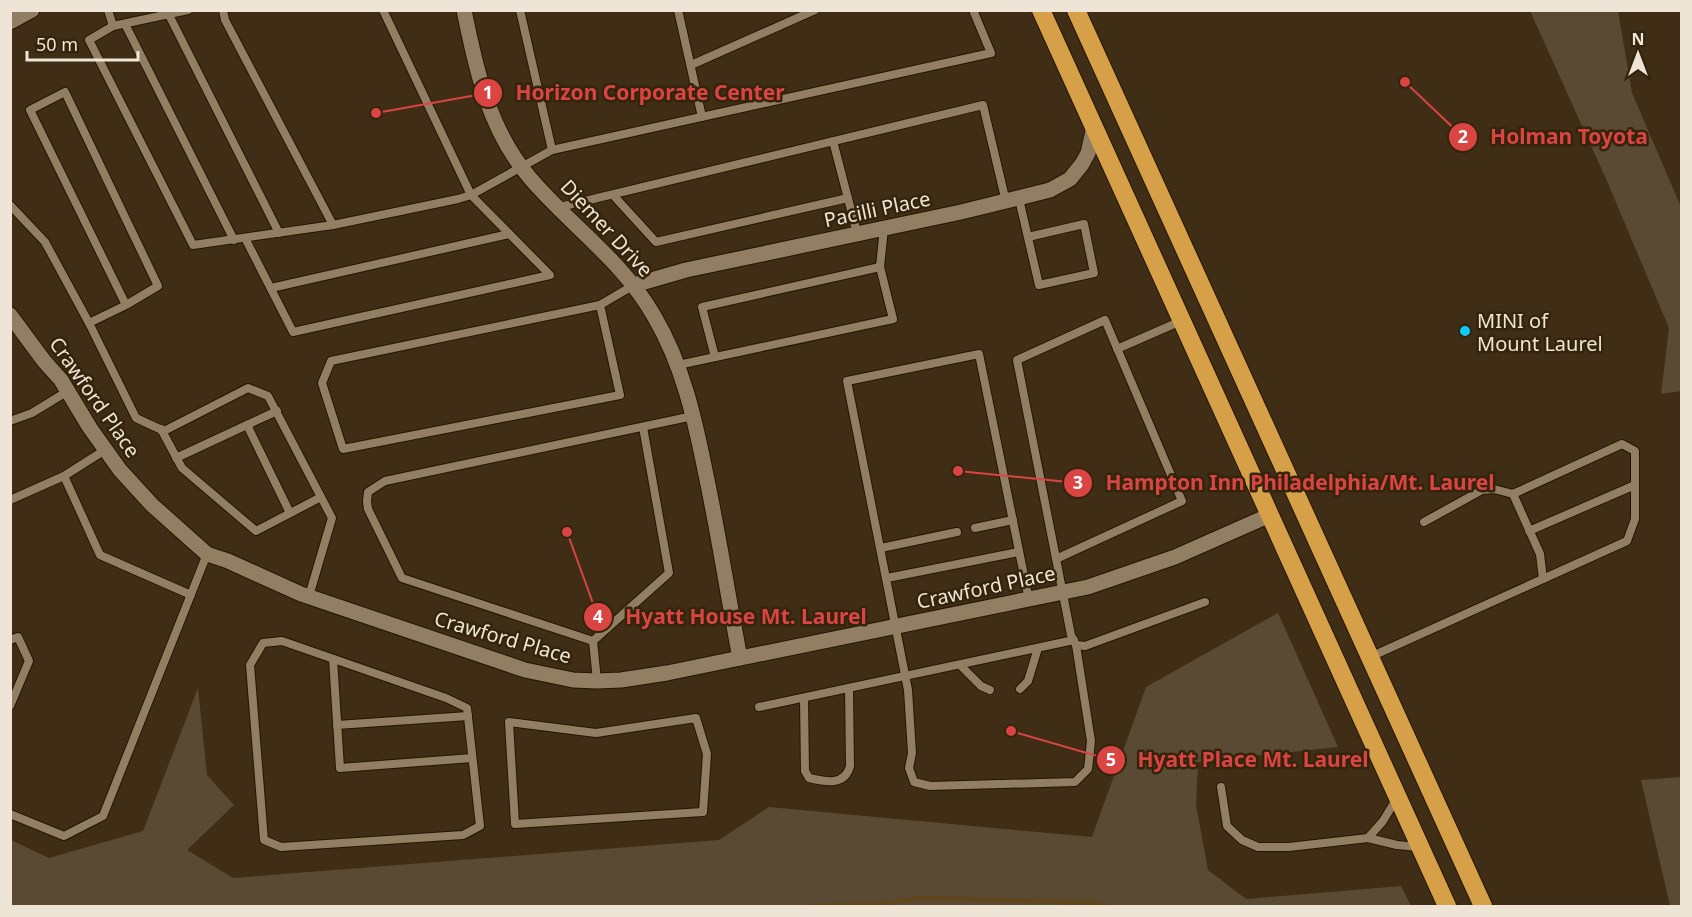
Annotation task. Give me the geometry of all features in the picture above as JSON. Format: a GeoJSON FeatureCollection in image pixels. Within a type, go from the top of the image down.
{"type":"FeatureCollection","features":[{"type":"Feature","properties":{"kind":"highway"},"geometry":{"type":"LineString","coordinates":[[1041,10],[1447,906]]}},
{"type":"Feature","properties":{"kind":"highway"},"geometry":{"type":"LineString","coordinates":[[1076,10],[1483,906]]}},
{"type":"Feature","properties":{"kind":"highway"},"geometry":{"type":"LineString","coordinates":[[1424,855],[1435,906]]}},
{"type":"Feature","properties":{"kind":"street"},"geometry":{"type":"LineString","coordinates":[[10,22],[32,10]]}},
{"type":"Feature","properties":{"kind":"street","name":"Diemer Drive"},"geometry":{"type":"LineString","coordinates":[[464,10],[483,94],[494,119],[522,167],[610,257],[634,285],[654,314],[678,365],[693,416],[711,499],[740,658]]}},
{"type":"Feature","properties":{"kind":"street","name":"Pacilli Place"},"geometry":{"type":"LineString","coordinates":[[634,285],[686,270],[1050,190],[1070,179],[1083,164],[1094,127]]}},
{"type":"Feature","properties":{"kind":"street","name":"Crawford Place"},"geometry":{"type":"LineString","coordinates":[[10,315],[68,391],[105,450],[135,489],[207,554],[309,596],[525,669],[573,680],[621,680],[667,673],[1063,592],[1133,572],[1209,543],[1270,515]]}},
{"type":"Feature","properties":{"kind":"lane"},"geometry":{"type":"LineString","coordinates":[[108,10],[113,26]]}},
{"type":"Feature","properties":{"kind":"lane"},"geometry":{"type":"LineString","coordinates":[[188,10],[113,26],[89,40],[193,246],[333,225],[458,200],[552,150],[991,53],[973,10]]}},
{"type":"Feature","properties":{"kind":"lane"},"geometry":{"type":"LineString","coordinates":[[223,10],[225,20],[333,225]]}},
{"type":"Feature","properties":{"kind":"lane"},"geometry":{"type":"LineString","coordinates":[[245,238],[293,332],[550,275],[471,195],[383,10]]}},
{"type":"Feature","properties":{"kind":"lane"},"geometry":{"type":"LineString","coordinates":[[520,10],[552,150]]}},
{"type":"Feature","properties":{"kind":"lane"},"geometry":{"type":"LineString","coordinates":[[678,10],[702,117]]}},
{"type":"Feature","properties":{"kind":"lane"},"geometry":{"type":"LineString","coordinates":[[691,65],[815,10]]}},
{"type":"Feature","properties":{"kind":"lane"},"geometry":{"type":"LineString","coordinates":[[169,15],[279,233]]}},
{"type":"Feature","properties":{"kind":"lane"},"geometry":{"type":"LineString","coordinates":[[125,24],[234,240]]}},
{"type":"Feature","properties":{"kind":"lane"},"geometry":{"type":"LineString","coordinates":[[89,323],[126,306],[158,286],[65,92],[30,110],[126,306]]}},
{"type":"Feature","properties":{"kind":"lane"},"geometry":{"type":"LineString","coordinates":[[560,207],[983,105],[1012,200],[1028,237],[1039,285],[1094,273],[1084,224],[1028,237]]}},
{"type":"Feature","properties":{"kind":"lane"},"geometry":{"type":"LineString","coordinates":[[833,141],[858,233]]}},
{"type":"Feature","properties":{"kind":"lane"},"geometry":{"type":"LineString","coordinates":[[613,195],[656,242],[848,198]]}},
{"type":"Feature","properties":{"kind":"lane"},"geometry":{"type":"LineString","coordinates":[[10,205],[45,242],[89,323],[136,418],[164,431],[248,388],[268,396],[333,518],[309,596]]}},
{"type":"Feature","properties":{"kind":"lane"},"geometry":{"type":"LineString","coordinates":[[678,365],[893,319],[880,267],[884,228]]}},
{"type":"Feature","properties":{"kind":"lane"},"geometry":{"type":"LineString","coordinates":[[271,288],[509,234]]}},
{"type":"Feature","properties":{"kind":"lane"},"geometry":{"type":"LineString","coordinates":[[715,357],[702,307],[880,267]]}},
{"type":"Feature","properties":{"kind":"lane"},"geometry":{"type":"LineString","coordinates":[[600,304],[620,394],[343,449],[322,383],[331,361],[600,304],[634,285]]}},
{"type":"Feature","properties":{"kind":"lane"},"geometry":{"type":"LineString","coordinates":[[1029,600],[979,354],[848,381],[897,626],[905,677],[912,753],[909,768],[915,782],[930,786],[1075,782],[1088,769],[1091,741],[1075,643],[1056,559],[1017,360],[1105,321],[1182,501],[1056,559]]}},
{"type":"Feature","properties":{"kind":"lane"},"geometry":{"type":"LineString","coordinates":[[1117,349],[1182,321]]}},
{"type":"Feature","properties":{"kind":"lane"},"geometry":{"type":"LineString","coordinates":[[10,421],[32,413],[68,391]]}},
{"type":"Feature","properties":{"kind":"lane"},"geometry":{"type":"LineString","coordinates":[[176,458],[277,411]]}},
{"type":"Feature","properties":{"kind":"lane"},"geometry":{"type":"LineString","coordinates":[[593,641],[402,578],[368,509],[368,492],[385,481],[693,416]]}},
{"type":"Feature","properties":{"kind":"lane"},"geometry":{"type":"LineString","coordinates":[[247,425],[290,513]]}},
{"type":"Feature","properties":{"kind":"lane"},"geometry":{"type":"LineString","coordinates":[[593,641],[669,573],[642,427]]}},
{"type":"Feature","properties":{"kind":"lane"},"geometry":{"type":"LineString","coordinates":[[161,429],[182,468],[256,531],[321,497]]}},
{"type":"Feature","properties":{"kind":"lane"},"geometry":{"type":"LineString","coordinates":[[1370,657],[1627,541],[1635,519],[1635,451],[1622,444],[1513,494],[1494,489],[1482,490],[1424,522]]}},
{"type":"Feature","properties":{"kind":"lane"},"geometry":{"type":"LineString","coordinates":[[10,500],[64,476],[105,450]]}},
{"type":"Feature","properties":{"kind":"lane"},"geometry":{"type":"LineString","coordinates":[[64,476],[100,555],[191,595]]}},
{"type":"Feature","properties":{"kind":"lane"},"geometry":{"type":"LineString","coordinates":[[1529,531],[1635,485]]}},
{"type":"Feature","properties":{"kind":"lane"},"geometry":{"type":"LineString","coordinates":[[1513,494],[1540,554],[1543,579]]}},
{"type":"Feature","properties":{"kind":"lane"},"geometry":{"type":"LineString","coordinates":[[975,528],[1013,520]]}},
{"type":"Feature","properties":{"kind":"lane"},"geometry":{"type":"LineString","coordinates":[[881,548],[957,532]]}},
{"type":"Feature","properties":{"kind":"lane"},"geometry":{"type":"LineString","coordinates":[[887,578],[1019,552]]}},
{"type":"Feature","properties":{"kind":"lane"},"geometry":{"type":"LineString","coordinates":[[10,814],[64,836],[103,816],[207,554]]}},
{"type":"Feature","properties":{"kind":"lane"},"geometry":{"type":"LineString","coordinates":[[759,707],[1038,648],[1075,643],[1084,646],[1205,602]]}},
{"type":"Feature","properties":{"kind":"lane"},"geometry":{"type":"LineString","coordinates":[[10,640],[18,637],[29,661],[10,706]]}},
{"type":"Feature","properties":{"kind":"lane"},"geometry":{"type":"LineString","coordinates":[[282,641],[446,698],[467,708],[468,716],[480,826],[463,835],[281,847],[264,840],[250,665],[263,643],[282,641]]}},
{"type":"Feature","properties":{"kind":"lane"},"geometry":{"type":"LineString","coordinates":[[593,641],[597,681]]}},
{"type":"Feature","properties":{"kind":"lane"},"geometry":{"type":"LineString","coordinates":[[1020,689],[1028,681],[1038,648]]}},
{"type":"Feature","properties":{"kind":"lane"},"geometry":{"type":"LineString","coordinates":[[333,659],[340,768],[472,758]]}},
{"type":"Feature","properties":{"kind":"lane"},"geometry":{"type":"LineString","coordinates":[[960,665],[981,686],[990,690]]}},
{"type":"Feature","properties":{"kind":"lane"},"geometry":{"type":"LineString","coordinates":[[804,698],[805,771],[809,778],[840,781],[846,777],[850,766],[849,688]]}},
{"type":"Feature","properties":{"kind":"lane"},"geometry":{"type":"LineString","coordinates":[[337,725],[468,716]]}},
{"type":"Feature","properties":{"kind":"lane"},"geometry":{"type":"LineString","coordinates":[[696,718],[707,754],[703,812],[515,824],[509,722],[596,733],[696,718]]}},
{"type":"Feature","properties":{"kind":"lane"},"geometry":{"type":"LineString","coordinates":[[1221,787],[1227,826],[1242,840],[1258,847],[1289,847],[1368,838],[1424,855]]}},
{"type":"Feature","properties":{"kind":"lane"},"geometry":{"type":"LineString","coordinates":[[1368,838],[1383,820],[1397,797]]}},
{"type":"Feature","properties":{"kind":"shaded area"},"geometry":{"type":"Polygon","coordinates":[[[1530,11],[1618,11],[1632,93],[1681,207],[1681,391],[1661,394],[1669,328],[1607,181],[1530,11]]]}},
{"type":"Feature","properties":{"kind":"shaded area"},"geometry":{"type":"Polygon","coordinates":[[[1278,613],[1338,747],[1198,762],[1196,805],[1208,870],[1246,899],[1401,886],[1411,906],[11,906],[11,840],[49,858],[143,831],[198,688],[207,775],[234,805],[187,850],[233,878],[719,840],[769,807],[1092,837],[1146,687],[1278,613]]]}},
{"type":"Feature","properties":{"kind":"shaded area"},"geometry":{"type":"Polygon","coordinates":[[[1681,777],[1681,906],[1670,906],[1641,780],[1681,777]]]}},
{"type":"Feature","properties":{"kind":"waterway"},"geometry":{"type":"LineString","coordinates":[[810,906],[877,904],[923,898],[1071,902],[1106,906]]}},
{"type":"Feature","properties":{"kind":"place","name":"Holman Toyota"},"geometry":{"type":"Point","coordinates":[1405,82]}},
{"type":"Feature","properties":{"kind":"place","name":"Horizon Corporate Center"},"geometry":{"type":"Point","coordinates":[376,113]}},
{"type":"Feature","properties":{"kind":"place","name":"MINI of Mount Laurel"},"geometry":{"type":"Point","coordinates":[1465,331]}},
{"type":"Feature","properties":{"kind":"place","name":"Hampton Inn Philadelphia/Mt. Laurel"},"geometry":{"type":"Point","coordinates":[958,471]}},
{"type":"Feature","properties":{"kind":"place","name":"Hyatt House Mt. Laurel"},"geometry":{"type":"Point","coordinates":[567,532]}},
{"type":"Feature","properties":{"kind":"place","name":"Hyatt Place Mt. Laurel"},"geometry":{"type":"Point","coordinates":[1011,731]}}]}
